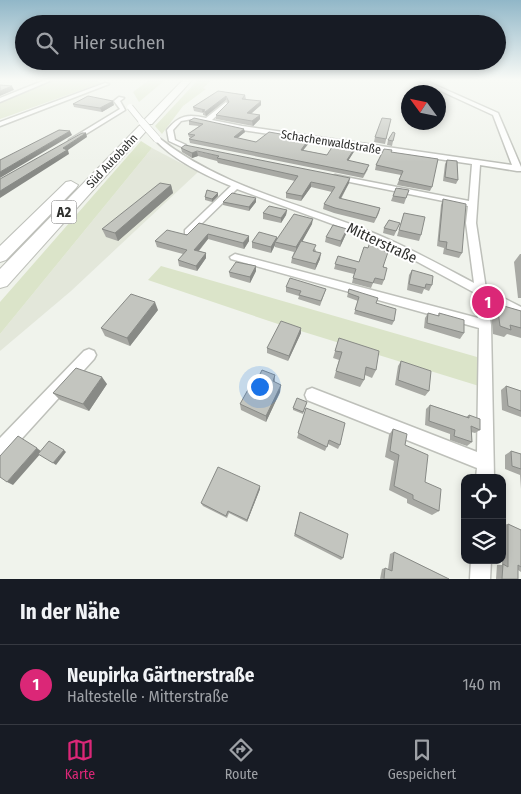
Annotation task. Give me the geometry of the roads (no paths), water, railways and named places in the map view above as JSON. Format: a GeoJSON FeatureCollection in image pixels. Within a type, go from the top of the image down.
{"type":"FeatureCollection","features":[{"type":"Feature","properties":{"kind":"highway","name":"Süd Autobahn"},"geometry":{"type":"LineString","coordinates":[[0,256],[151,107]]}},
{"type":"Feature","properties":{"kind":"highway","name":"Süd Autobahn"},"geometry":{"type":"LineString","coordinates":[[0,281],[140,118],[154,107]]}},
{"type":"Feature","properties":{"kind":"street"},"geometry":{"type":"LineString","coordinates":[[0,124],[42,107]]}},
{"type":"Feature","properties":{"kind":"street","name":"Mitterstraße"},"geometry":{"type":"LineString","coordinates":[[60,147],[123,109],[121,107]]}},
{"type":"Feature","properties":{"kind":"street","name":"Mitterstraße"},"geometry":{"type":"LineString","coordinates":[[130,107],[170,151],[237,185],[376,238],[521,312]]}},
{"type":"Feature","properties":{"kind":"street"},"geometry":{"type":"LineString","coordinates":[[208,120],[223,107]]}},
{"type":"Feature","properties":{"kind":"street"},"geometry":{"type":"LineString","coordinates":[[480,107],[496,114],[519,169]]}},
{"type":"Feature","properties":{"kind":"street","name":"Schachenwaldstraße"},"geometry":{"type":"LineString","coordinates":[[184,146],[174,143],[170,138],[170,130],[179,120],[192,117],[273,133],[519,169]]}},
{"type":"Feature","properties":{"kind":"street"},"geometry":{"type":"LineString","coordinates":[[170,151],[184,146],[193,148]]}},
{"type":"Feature","properties":{"kind":"street"},"geometry":{"type":"LineString","coordinates":[[312,395],[485,471],[485,325],[471,224],[476,163]]}},
{"type":"Feature","properties":{"kind":"street"},"geometry":{"type":"LineString","coordinates":[[327,175],[472,204]]}},
{"type":"Feature","properties":{"kind":"street"},"geometry":{"type":"LineString","coordinates":[[188,232],[237,185]]}},
{"type":"Feature","properties":{"kind":"street"},"geometry":{"type":"LineString","coordinates":[[235,257],[485,325]]}},
{"type":"Feature","properties":{"kind":"street"},"geometry":{"type":"LineString","coordinates":[[0,450],[89,355]]}},
{"type":"Feature","properties":{"kind":"street"},"geometry":{"type":"LineString","coordinates":[[480,579],[481,564]]}},
{"type":"Feature","properties":{"kind":"place","name":"Neupirka Gärtnerstraße"},"geometry":{"type":"Point","coordinates":[488,302]}}]}
